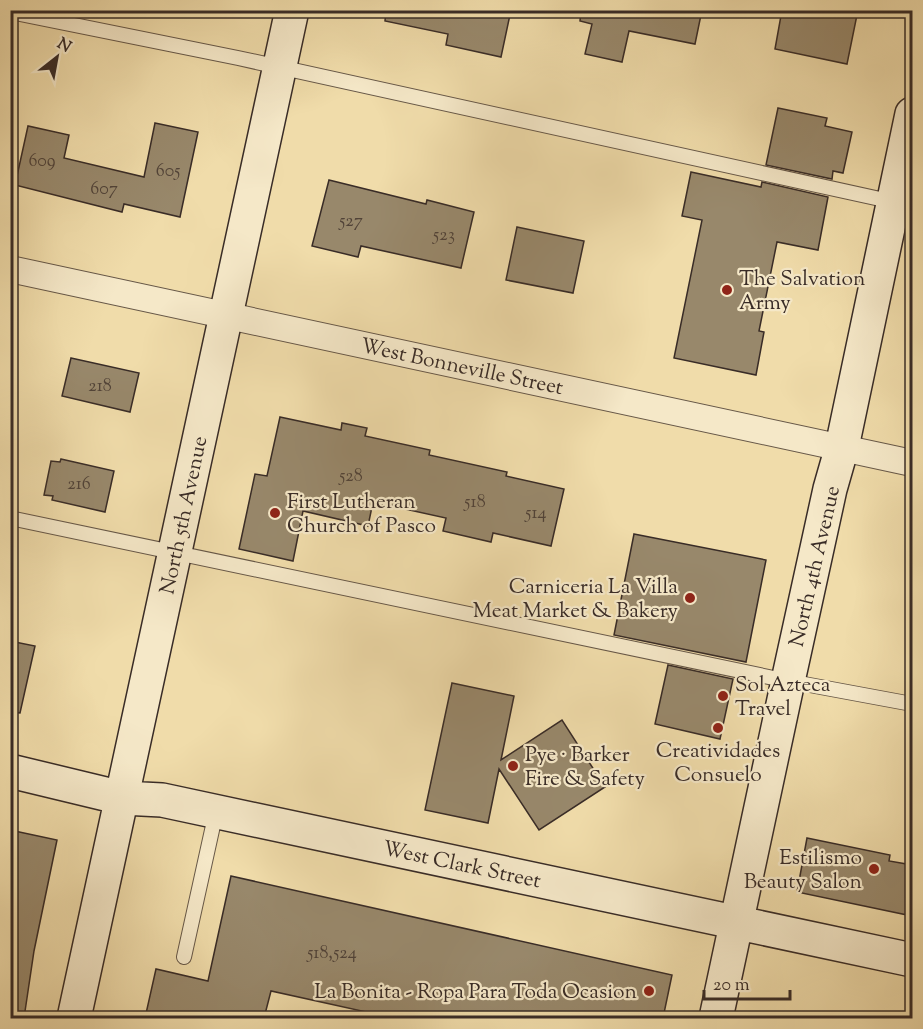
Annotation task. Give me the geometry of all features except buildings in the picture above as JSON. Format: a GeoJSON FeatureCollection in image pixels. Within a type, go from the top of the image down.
{"type":"FeatureCollection","features":[{"type":"Feature","properties":{"kind":"street","name":"North 5th Avenue"},"geometry":{"type":"LineString","coordinates":[[74,1018],[292,10]]}},
{"type":"Feature","properties":{"kind":"street","name":"North 4th Avenue"},"geometry":{"type":"LineString","coordinates":[[716,1018],[830,489],[904,204],[912,114]]}},
{"type":"Feature","properties":{"kind":"street","name":"West Bonneville Street"},"geometry":{"type":"LineString","coordinates":[[10,269],[912,463]]}},
{"type":"Feature","properties":{"kind":"street","name":"West Clark Street"},"geometry":{"type":"LineString","coordinates":[[10,771],[122,798],[162,800],[912,960]]}},
{"type":"Feature","properties":{"kind":"lane"},"geometry":{"type":"LineString","coordinates":[[10,12],[280,68],[904,204]]}},
{"type":"Feature","properties":{"kind":"lane"},"geometry":{"type":"LineString","coordinates":[[10,518],[788,681],[912,704]]}},
{"type":"Feature","properties":{"kind":"lane"},"geometry":{"type":"LineString","coordinates":[[184,957],[216,812]]}},
{"type":"Feature","properties":{"kind":"place","name":"The Salvation Army"},"geometry":{"type":"Point","coordinates":[727,290]}},
{"type":"Feature","properties":{"kind":"place","name":"First Lutheran Church of Pasco"},"geometry":{"type":"Point","coordinates":[275,513]}},
{"type":"Feature","properties":{"kind":"place","name":"Carniceria La Villa Meat Market & Bakery"},"geometry":{"type":"Point","coordinates":[690,598]}},
{"type":"Feature","properties":{"kind":"place","name":"Sol Azteca Travel"},"geometry":{"type":"Point","coordinates":[723,696]}},
{"type":"Feature","properties":{"kind":"place","name":"Creatividades Consuelo"},"geometry":{"type":"Point","coordinates":[718,728]}},
{"type":"Feature","properties":{"kind":"place","name":"Pye · Barker Fire & Safety"},"geometry":{"type":"Point","coordinates":[513,766]}},
{"type":"Feature","properties":{"kind":"place","name":"Estilismo Beauty Salon"},"geometry":{"type":"Point","coordinates":[874,869]}},
{"type":"Feature","properties":{"kind":"place","name":"La Bonita - Ropa Para Toda Ocasion"},"geometry":{"type":"Point","coordinates":[649,991]}}]}
